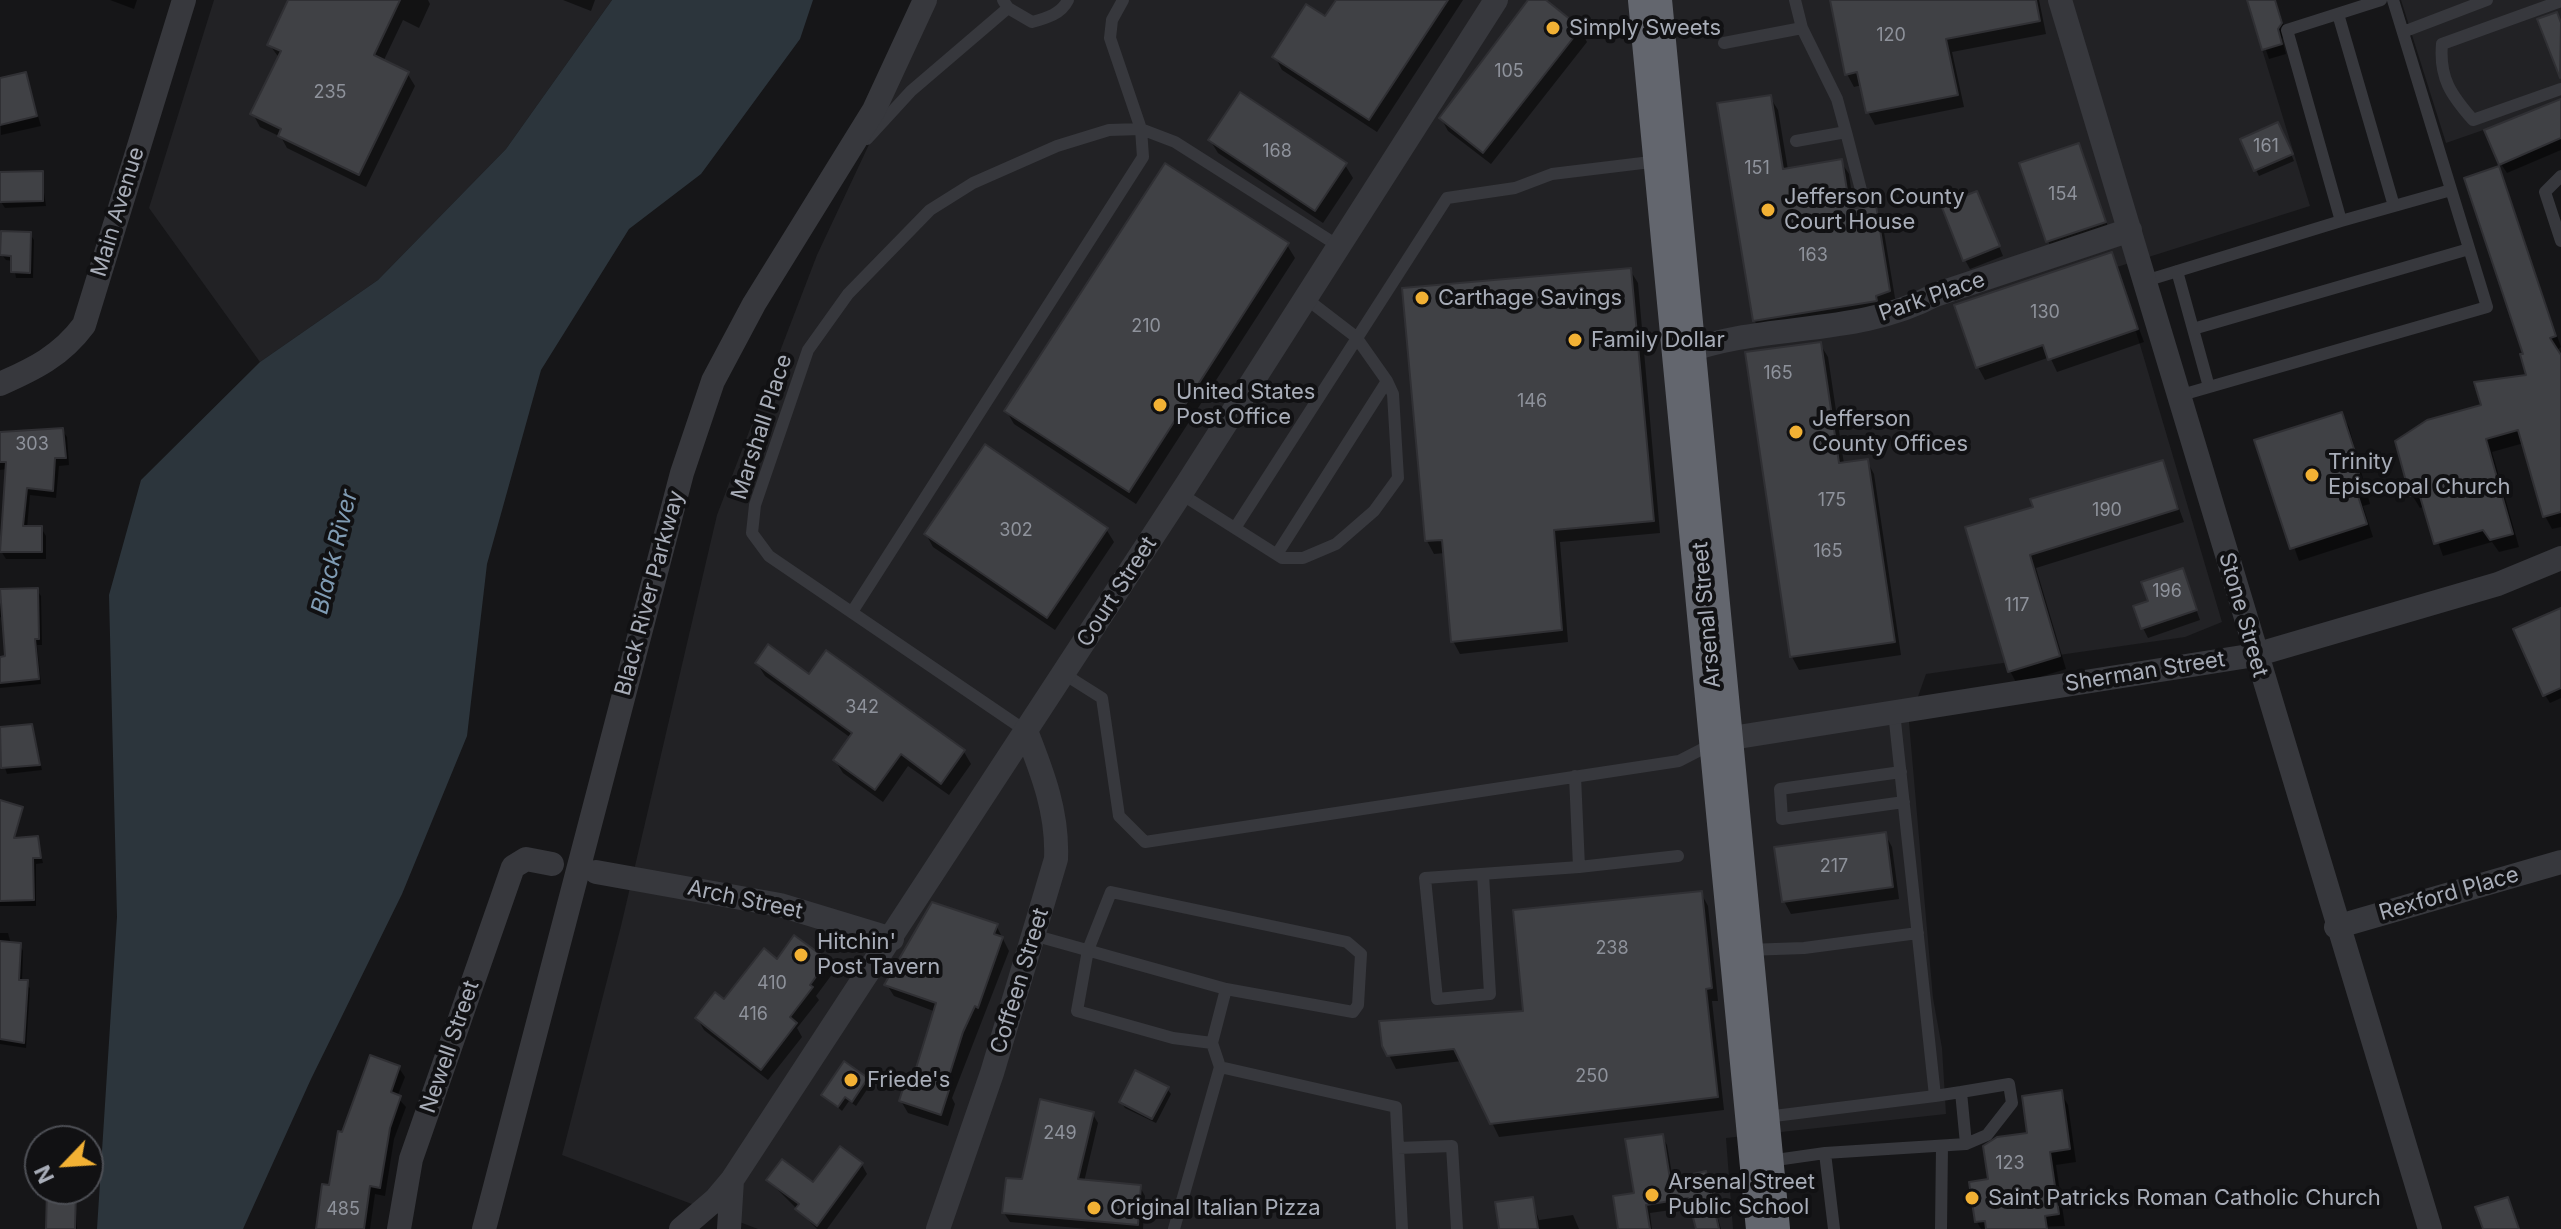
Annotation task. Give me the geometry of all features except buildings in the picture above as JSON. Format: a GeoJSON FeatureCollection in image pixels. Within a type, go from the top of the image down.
{"type":"FeatureCollection","features":[{"type":"Feature","properties":{"kind":"highway","name":"Arsenal Street"},"geometry":{"type":"LineString","coordinates":[[1650,0],[1768,1229]]}},
{"type":"Feature","properties":{"kind":"street","name":"Main Avenue"},"geometry":{"type":"LineString","coordinates":[[0,384],[41,366],[67,348],[84,325],[184,0]]}},
{"type":"Feature","properties":{"kind":"street","name":"Black River Parkway"},"geometry":{"type":"LineString","coordinates":[[484,1229],[682,473],[720,368],[754,304],[874,110],[925,0]]}},
{"type":"Feature","properties":{"kind":"street","name":"Court Street"},"geometry":{"type":"LineString","coordinates":[[681,1229],[716,1199],[732,1180],[892,939],[1496,0]]}},
{"type":"Feature","properties":{"kind":"street","name":"Stone Street"},"geometry":{"type":"LineString","coordinates":[[2060,0],[2336,927],[2430,1229]]}},
{"type":"Feature","properties":{"kind":"street","name":"Park Place"},"geometry":{"type":"LineString","coordinates":[[1682,353],[1711,342],[1851,323],[1910,309],[1935,295],[2130,230]]}},
{"type":"Feature","properties":{"kind":"street","name":"Sherman Street"},"geometry":{"type":"LineString","coordinates":[[1719,740],[2255,655],[2498,584],[2561,558]]}},
{"type":"Feature","properties":{"kind":"street","name":"Coffeen Street"},"geometry":{"type":"LineString","coordinates":[[938,1229],[992,1073],[1056,859],[1057,827],[1045,779],[1026,731]]}},
{"type":"Feature","properties":{"kind":"street","name":"Newell Street"},"geometry":{"type":"LineString","coordinates":[[399,1229],[411,1159],[513,867],[526,859],[552,864]]}},
{"type":"Feature","properties":{"kind":"street","name":"Rexford Place"},"geometry":{"type":"LineString","coordinates":[[2336,927],[2561,862]]}},
{"type":"Feature","properties":{"kind":"street","name":"Arch Street"},"geometry":{"type":"LineString","coordinates":[[596,872],[780,905],[892,939]]}},
{"type":"Feature","properties":{"kind":"street"},"geometry":{"type":"LineString","coordinates":[[729,1229],[732,1180]]}},
{"type":"Feature","properties":{"kind":"lane"},"geometry":{"type":"LineString","coordinates":[[841,167],[911,91],[1005,4],[1032,22],[1050,17],[1064,8],[1068,0]]}},
{"type":"Feature","properties":{"kind":"lane"},"geometry":{"type":"LineString","coordinates":[[852,612],[1143,157],[1141,129],[1110,38],[1112,20],[1123,0]]}},
{"type":"Feature","properties":{"kind":"lane"},"geometry":{"type":"LineString","coordinates":[[1795,0],[1802,28],[1837,99],[1862,194]]}},
{"type":"Feature","properties":{"kind":"lane"},"geometry":{"type":"LineString","coordinates":[[2341,221],[2287,30],[2381,0]]}},
{"type":"Feature","properties":{"kind":"lane"},"geometry":{"type":"LineString","coordinates":[[2178,396],[2487,307],[2393,0]]}},
{"type":"Feature","properties":{"kind":"lane"},"geometry":{"type":"LineString","coordinates":[[2403,32],[2487,0]]}},
{"type":"Feature","properties":{"kind":"lane"},"geometry":{"type":"LineString","coordinates":[[2561,1],[2442,44],[2440,67],[2448,92],[2473,120],[2561,89]]}},
{"type":"Feature","properties":{"kind":"lane"},"geometry":{"type":"LineString","coordinates":[[2338,14],[2394,206]]}},
{"type":"Feature","properties":{"kind":"lane"},"geometry":{"type":"LineString","coordinates":[[1724,43],[1802,28]]}},
{"type":"Feature","properties":{"kind":"lane","name":"Marshall Place"},"geometry":{"type":"LineString","coordinates":[[1026,731],[769,556],[752,533],[755,505],[808,350],[848,294],[930,210],[973,183],[1057,146],[1109,130],[1141,129],[1175,142],[1337,245]]}},
{"type":"Feature","properties":{"kind":"lane"},"geometry":{"type":"LineString","coordinates":[[1796,141],[1846,132]]}},
{"type":"Feature","properties":{"kind":"lane"},"geometry":{"type":"LineString","coordinates":[[1235,528],[1447,198],[1515,188],[1552,174],[1664,160]]}},
{"type":"Feature","properties":{"kind":"lane"},"geometry":{"type":"LineString","coordinates":[[2561,176],[2545,192],[2561,241]]}},
{"type":"Feature","properties":{"kind":"lane"},"geometry":{"type":"LineString","coordinates":[[2145,281],[2451,190]]}},
{"type":"Feature","properties":{"kind":"lane"},"geometry":{"type":"LineString","coordinates":[[2193,329],[2469,249]]}},
{"type":"Feature","properties":{"kind":"lane"},"geometry":{"type":"LineString","coordinates":[[2177,271],[2209,387]]}},
{"type":"Feature","properties":{"kind":"lane"},"geometry":{"type":"LineString","coordinates":[[1181,494],[1277,554],[1303,558],[1336,544],[1374,511],[1398,478],[1393,394],[1387,381],[1356,337],[1304,297]]}},
{"type":"Feature","properties":{"kind":"lane"},"geometry":{"type":"LineString","coordinates":[[1277,554],[1387,381]]}},
{"type":"Feature","properties":{"kind":"lane"},"geometry":{"type":"LineString","coordinates":[[1064,674],[1102,698],[1119,816],[1145,842],[1679,761],[1719,740]]}},
{"type":"Feature","properties":{"kind":"lane"},"geometry":{"type":"LineString","coordinates":[[1894,712],[1935,1096]]}},
{"type":"Feature","properties":{"kind":"lane"},"geometry":{"type":"LineString","coordinates":[[1901,772],[1780,789],[1782,819],[1904,802]]}},
{"type":"Feature","properties":{"kind":"lane"},"geometry":{"type":"LineString","coordinates":[[1575,776],[1579,867]]}},
{"type":"Feature","properties":{"kind":"lane"},"geometry":{"type":"LineString","coordinates":[[1483,874],[1490,994],[1437,999],[1425,878],[1678,856]]}},
{"type":"Feature","properties":{"kind":"lane"},"geometry":{"type":"LineString","coordinates":[[1033,935],[1088,950],[1226,989],[1353,1012],[1358,1005],[1361,954],[1347,942],[1111,892],[1088,950],[1077,1011],[1173,1038],[1212,1043]]}},
{"type":"Feature","properties":{"kind":"lane"},"geometry":{"type":"LineString","coordinates":[[1740,950],[1804,948],[1918,933]]}},
{"type":"Feature","properties":{"kind":"lane"},"geometry":{"type":"LineString","coordinates":[[1174,1229],[1220,1067],[1212,1043],[1226,989]]}},
{"type":"Feature","properties":{"kind":"lane"},"geometry":{"type":"LineString","coordinates":[[1220,1067],[1396,1107],[1402,1229]]}},
{"type":"Feature","properties":{"kind":"lane"},"geometry":{"type":"LineString","coordinates":[[1755,1118],[2009,1084],[2012,1103],[1987,1135],[1966,1144],[1825,1153],[1761,1162]]}},
{"type":"Feature","properties":{"kind":"lane"},"geometry":{"type":"LineString","coordinates":[[1961,1092],[1966,1144]]}},
{"type":"Feature","properties":{"kind":"lane"},"geometry":{"type":"LineString","coordinates":[[1398,1148],[1452,1146],[1457,1229]]}},
{"type":"Feature","properties":{"kind":"lane"},"geometry":{"type":"LineString","coordinates":[[1941,1229],[1942,1146]]}},
{"type":"Feature","properties":{"kind":"lane"},"geometry":{"type":"LineString","coordinates":[[1825,1153],[1834,1229]]}},
{"type":"Feature","properties":{"kind":"shaded area"},"geometry":{"type":"Polygon","coordinates":[[[214,0],[612,0],[506,149],[378,280],[260,362],[149,208],[214,0]]]}},
{"type":"Feature","properties":{"kind":"shaded area"},"geometry":{"type":"Polygon","coordinates":[[[937,0],[2247,0],[2310,206],[2117,267],[2222,622],[2185,637],[1926,674],[1909,722],[1946,1114],[1726,1138],[1733,1229],[758,1229],[562,1155],[621,926],[717,515],[817,255],[937,0]]]}},
{"type":"Feature","properties":{"kind":"shaded area"},"geometry":{"type":"Polygon","coordinates":[[[2401,0],[2561,0],[2561,103],[2446,143],[2401,0]]]}},
{"type":"Feature","properties":{"kind":"water","name":"Black River"},"geometry":{"type":"Polygon","coordinates":[[[612,0],[813,0],[800,39],[701,174],[629,229],[541,370],[487,564],[467,736],[402,894],[311,1079],[243,1229],[97,1229],[99,1205],[104,1205],[104,1125],[117,917],[109,595],[141,480],[260,362],[378,280],[506,149],[612,0]]]}},
{"type":"Feature","properties":{"kind":"place","name":"Simply Sweets"},"geometry":{"type":"Point","coordinates":[1553,28]}},
{"type":"Feature","properties":{"kind":"place","name":"Jefferson County Court House"},"geometry":{"type":"Point","coordinates":[1768,210]}},
{"type":"Feature","properties":{"kind":"place","name":"Carthage Savings"},"geometry":{"type":"Point","coordinates":[1422,298]}},
{"type":"Feature","properties":{"kind":"place","name":"Family Dollar"},"geometry":{"type":"Point","coordinates":[1575,340]}},
{"type":"Feature","properties":{"kind":"place","name":"United States Post Office"},"geometry":{"type":"Point","coordinates":[1160,405]}},
{"type":"Feature","properties":{"kind":"place","name":"Jefferson County Offices"},"geometry":{"type":"Point","coordinates":[1796,432]}},
{"type":"Feature","properties":{"kind":"place","name":"Trinity Episcopal Church"},"geometry":{"type":"Point","coordinates":[2312,475]}},
{"type":"Feature","properties":{"kind":"place","name":"Hitchin' Post Tavern"},"geometry":{"type":"Point","coordinates":[801,955]}},
{"type":"Feature","properties":{"kind":"place","name":"Friede's"},"geometry":{"type":"Point","coordinates":[851,1080]}},
{"type":"Feature","properties":{"kind":"place","name":"Arsenal Street Public School"},"geometry":{"type":"Point","coordinates":[1652,1195]}},
{"type":"Feature","properties":{"kind":"place","name":"Saint Patricks Roman Catholic Church"},"geometry":{"type":"Point","coordinates":[1972,1198]}},
{"type":"Feature","properties":{"kind":"place","name":"Original Italian Pizza"},"geometry":{"type":"Point","coordinates":[1094,1208]}}]}
